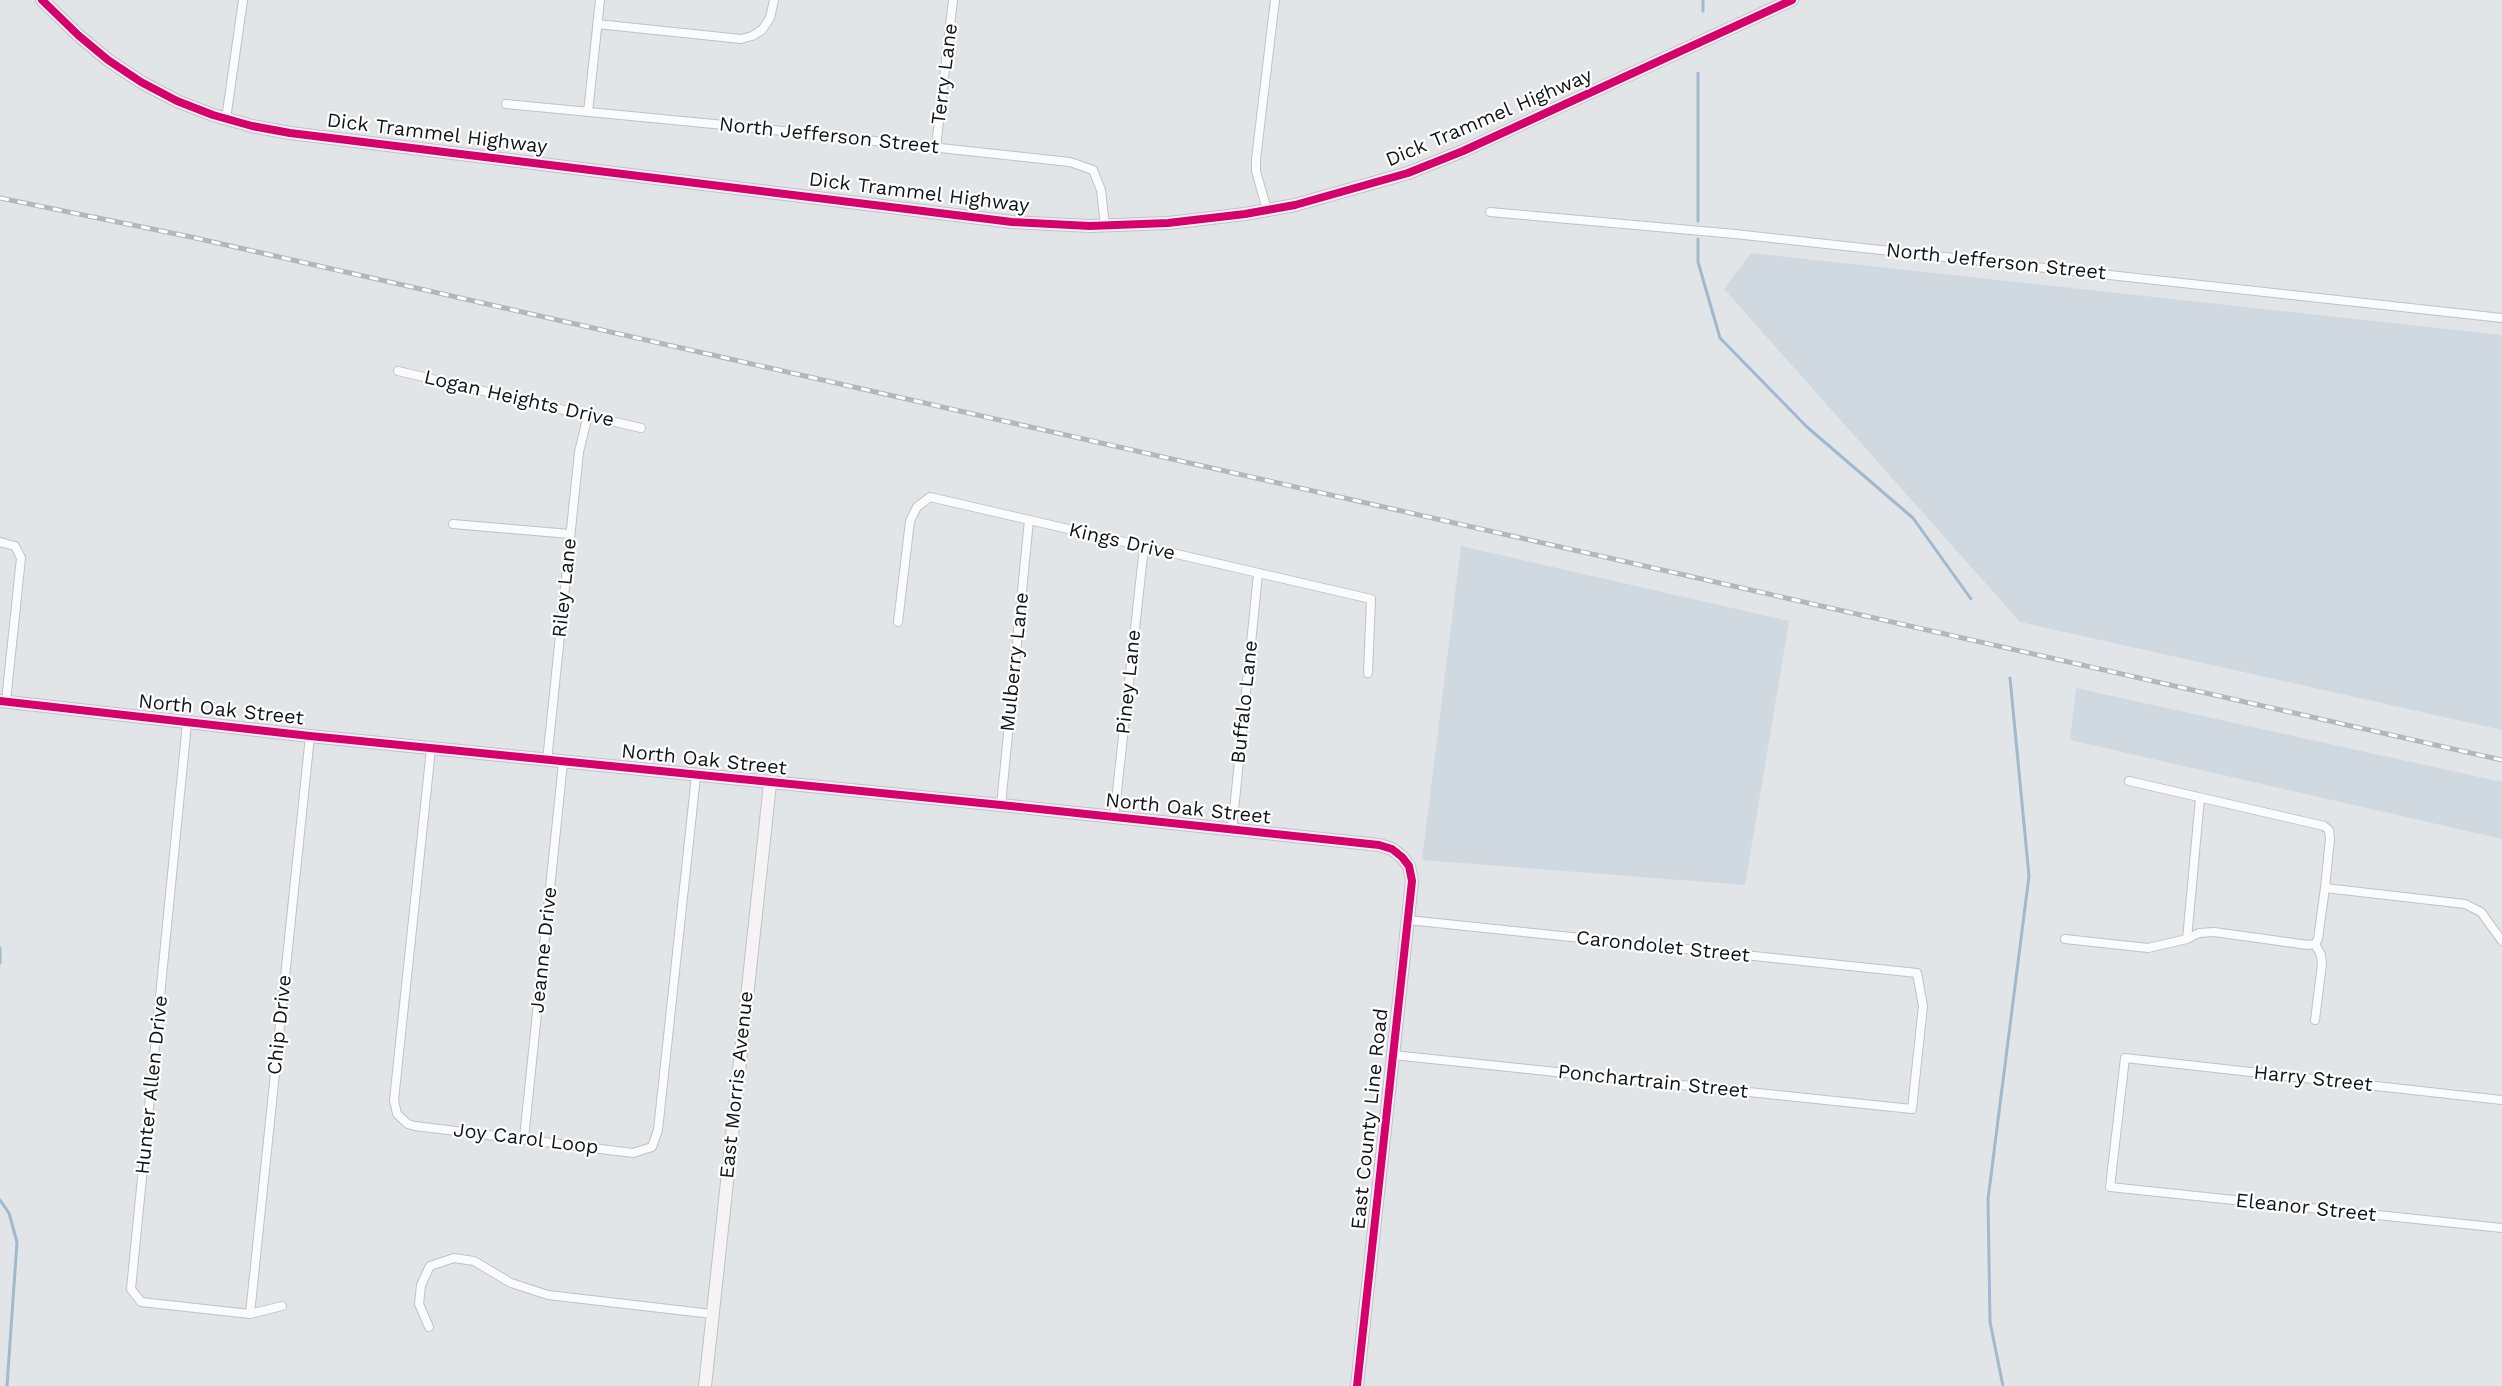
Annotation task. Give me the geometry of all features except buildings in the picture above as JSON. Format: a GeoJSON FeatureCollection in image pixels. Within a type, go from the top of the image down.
{"type":"FeatureCollection","features":[{"type":"Feature","properties":{"kind":"street","name":"Dick Trammel Highway"},"geometry":{"type":"LineString","coordinates":[[42,0],[108,60],[141,82],[177,101],[226,119],[290,133],[1012,222],[1105,226],[1206,219],[1267,210],[1352,190],[1408,173],[1463,151],[1792,0]]}},
{"type":"Feature","properties":{"kind":"street"},"geometry":{"type":"LineString","coordinates":[[226,119],[243,0]]}},
{"type":"Feature","properties":{"kind":"street"},"geometry":{"type":"LineString","coordinates":[[588,112],[600,0]]}},
{"type":"Feature","properties":{"kind":"street"},"geometry":{"type":"LineString","coordinates":[[597,24],[741,39],[762,30],[770,18],[774,0]]}},
{"type":"Feature","properties":{"kind":"street","name":"Terry Lane"},"geometry":{"type":"LineString","coordinates":[[936,147],[954,0]]}},
{"type":"Feature","properties":{"kind":"street"},"geometry":{"type":"LineString","coordinates":[[1267,210],[1256,171],[1256,159],[1275,0]]}},
{"type":"Feature","properties":{"kind":"street","name":"North Jefferson Street"},"geometry":{"type":"LineString","coordinates":[[506,104],[936,147],[1083,165],[1093,170],[1101,190],[1105,226]]}},
{"type":"Feature","properties":{"kind":"street","name":"North Jefferson Street"},"geometry":{"type":"LineString","coordinates":[[1490,212],[1735,234],[2502,318]]}},
{"type":"Feature","properties":{"kind":"street","name":"Logan Heights Drive"},"geometry":{"type":"LineString","coordinates":[[398,371],[641,428]]}},
{"type":"Feature","properties":{"kind":"street","name":"Riley Lane"},"geometry":{"type":"LineString","coordinates":[[547,761],[579,452],[588,415]]}},
{"type":"Feature","properties":{"kind":"street","name":"Kings Drive"},"geometry":{"type":"LineString","coordinates":[[898,622],[909,521],[917,507],[930,497],[1371,599],[1368,673]]}},
{"type":"Feature","properties":{"kind":"street","name":"Mulberry Lane"},"geometry":{"type":"LineString","coordinates":[[1001,805],[1029,520]]}},
{"type":"Feature","properties":{"kind":"street"},"geometry":{"type":"LineString","coordinates":[[453,524],[570,534]]}},
{"type":"Feature","properties":{"kind":"street"},"geometry":{"type":"LineString","coordinates":[[0,542],[15,546],[21,558],[3,701]]}},
{"type":"Feature","properties":{"kind":"street","name":"Piney Lane"},"geometry":{"type":"LineString","coordinates":[[1114,818],[1144,547]]}},
{"type":"Feature","properties":{"kind":"street","name":"Buffalo Lane"},"geometry":{"type":"LineString","coordinates":[[1232,830],[1258,574]]}},
{"type":"Feature","properties":{"kind":"street","name":"North Oak Street"},"geometry":{"type":"LineString","coordinates":[[3,701],[563,763],[1001,805],[1379,845],[1392,849],[1402,857]]}},
{"type":"Feature","properties":{"kind":"street","name":"Hunter Allen Drive"},"geometry":{"type":"LineString","coordinates":[[188,723],[131,1289],[141,1302],[250,1314],[282,1306]]}},
{"type":"Feature","properties":{"kind":"street","name":"Chip Drive"},"geometry":{"type":"LineString","coordinates":[[250,1314],[310,736]]}},
{"type":"Feature","properties":{"kind":"street","name":"Joy Carol Loop"},"geometry":{"type":"LineString","coordinates":[[431,749],[394,1107],[402,1120],[415,1126],[633,1153],[652,1147],[658,1130],[696,776]]}},
{"type":"Feature","properties":{"kind":"street","name":"Jeanne Drive"},"geometry":{"type":"LineString","coordinates":[[524,1138],[563,763]]}},
{"type":"Feature","properties":{"kind":"street"},"geometry":{"type":"LineString","coordinates":[[2129,781],[2327,828],[2330,839],[2325,888],[2318,939],[2315,944]]}},
{"type":"Feature","properties":{"kind":"street","name":"East Morris Avenue"},"geometry":{"type":"LineString","coordinates":[[705,1386],[770,784]]}},
{"type":"Feature","properties":{"kind":"street"},"geometry":{"type":"LineString","coordinates":[[2187,939],[2200,798]]}},
{"type":"Feature","properties":{"kind":"street","name":"East County Line Road"},"geometry":{"type":"LineString","coordinates":[[1357,1386],[1412,881],[1409,866],[1402,857]]}},
{"type":"Feature","properties":{"kind":"street"},"geometry":{"type":"LineString","coordinates":[[2325,888],[2466,904],[2481,912],[2502,941]]}},
{"type":"Feature","properties":{"kind":"street","name":"Carondolet Street"},"geometry":{"type":"LineString","coordinates":[[1408,920],[1917,973],[1923,1006],[1912,1109]]}},
{"type":"Feature","properties":{"kind":"street"},"geometry":{"type":"LineString","coordinates":[[2065,939],[2140,948],[2187,939],[2199,933],[2214,932],[2308,945],[2315,944]]}},
{"type":"Feature","properties":{"kind":"street"},"geometry":{"type":"LineString","coordinates":[[2315,944],[2321,955],[2322,963],[2315,1020]]}},
{"type":"Feature","properties":{"kind":"street","name":"Ponchartrain Street"},"geometry":{"type":"LineString","coordinates":[[1394,1055],[1912,1109]]}},
{"type":"Feature","properties":{"kind":"street","name":"Harry Street"},"geometry":{"type":"LineString","coordinates":[[2110,1187],[2125,1058],[2502,1100]]}},
{"type":"Feature","properties":{"kind":"street","name":"Eleanor Street"},"geometry":{"type":"LineString","coordinates":[[2110,1187],[2502,1228]]}},
{"type":"Feature","properties":{"kind":"street"},"geometry":{"type":"LineString","coordinates":[[429,1327],[418,1304],[421,1285],[430,1266],[454,1258],[474,1261],[511,1283],[548,1295],[712,1314]]}},
{"type":"Feature","properties":{"kind":"shaded area"},"geometry":{"type":"Polygon","coordinates":[[[1751,253],[2502,335],[2502,730],[2020,622],[1724,289],[1751,253]]]}},
{"type":"Feature","properties":{"kind":"shaded area"},"geometry":{"type":"Polygon","coordinates":[[[1461,546],[1789,621],[1745,885],[1422,860],[1461,546]]]}},
{"type":"Feature","properties":{"kind":"shaded area"},"geometry":{"type":"Polygon","coordinates":[[[2076,688],[2502,782],[2502,839],[2070,740],[2076,688]]]}},
{"type":"Feature","properties":{"kind":"waterway"},"geometry":{"type":"LineString","coordinates":[[1703,0],[1703,11]]}},
{"type":"Feature","properties":{"kind":"waterway"},"geometry":{"type":"LineString","coordinates":[[1698,73],[1698,221]]}},
{"type":"Feature","properties":{"kind":"waterway"},"geometry":{"type":"LineString","coordinates":[[1698,239],[1698,262],[1720,338],[1807,427],[1913,518],[1971,599]]}},
{"type":"Feature","properties":{"kind":"waterway"},"geometry":{"type":"LineString","coordinates":[[2003,1386],[1990,1322],[1988,1199],[2029,876],[2010,678]]}},
{"type":"Feature","properties":{"kind":"waterway"},"geometry":{"type":"LineString","coordinates":[[0,948],[0,963]]}},
{"type":"Feature","properties":{"kind":"waterway"},"geometry":{"type":"LineString","coordinates":[[0,1200],[9,1213],[17,1242],[7,1386]]}},
{"type":"Feature","properties":{"kind":"railway"},"geometry":{"type":"LineString","coordinates":[[0,198],[191,237],[2502,760]]}},
{"type":"Feature","properties":{"kind":"cycle path"},"geometry":{"type":"LineString","coordinates":[[42,0],[108,60],[141,82],[177,101],[213,115],[252,126],[290,133],[1012,222],[1090,226],[1168,223],[1245,214],[1295,205],[1408,173],[1463,151],[1792,0]]}},
{"type":"Feature","properties":{"kind":"cycle path"},"geometry":{"type":"LineString","coordinates":[[0,701],[310,736],[1379,845],[1392,849],[1409,866],[1412,881],[1357,1386]]}}]}
